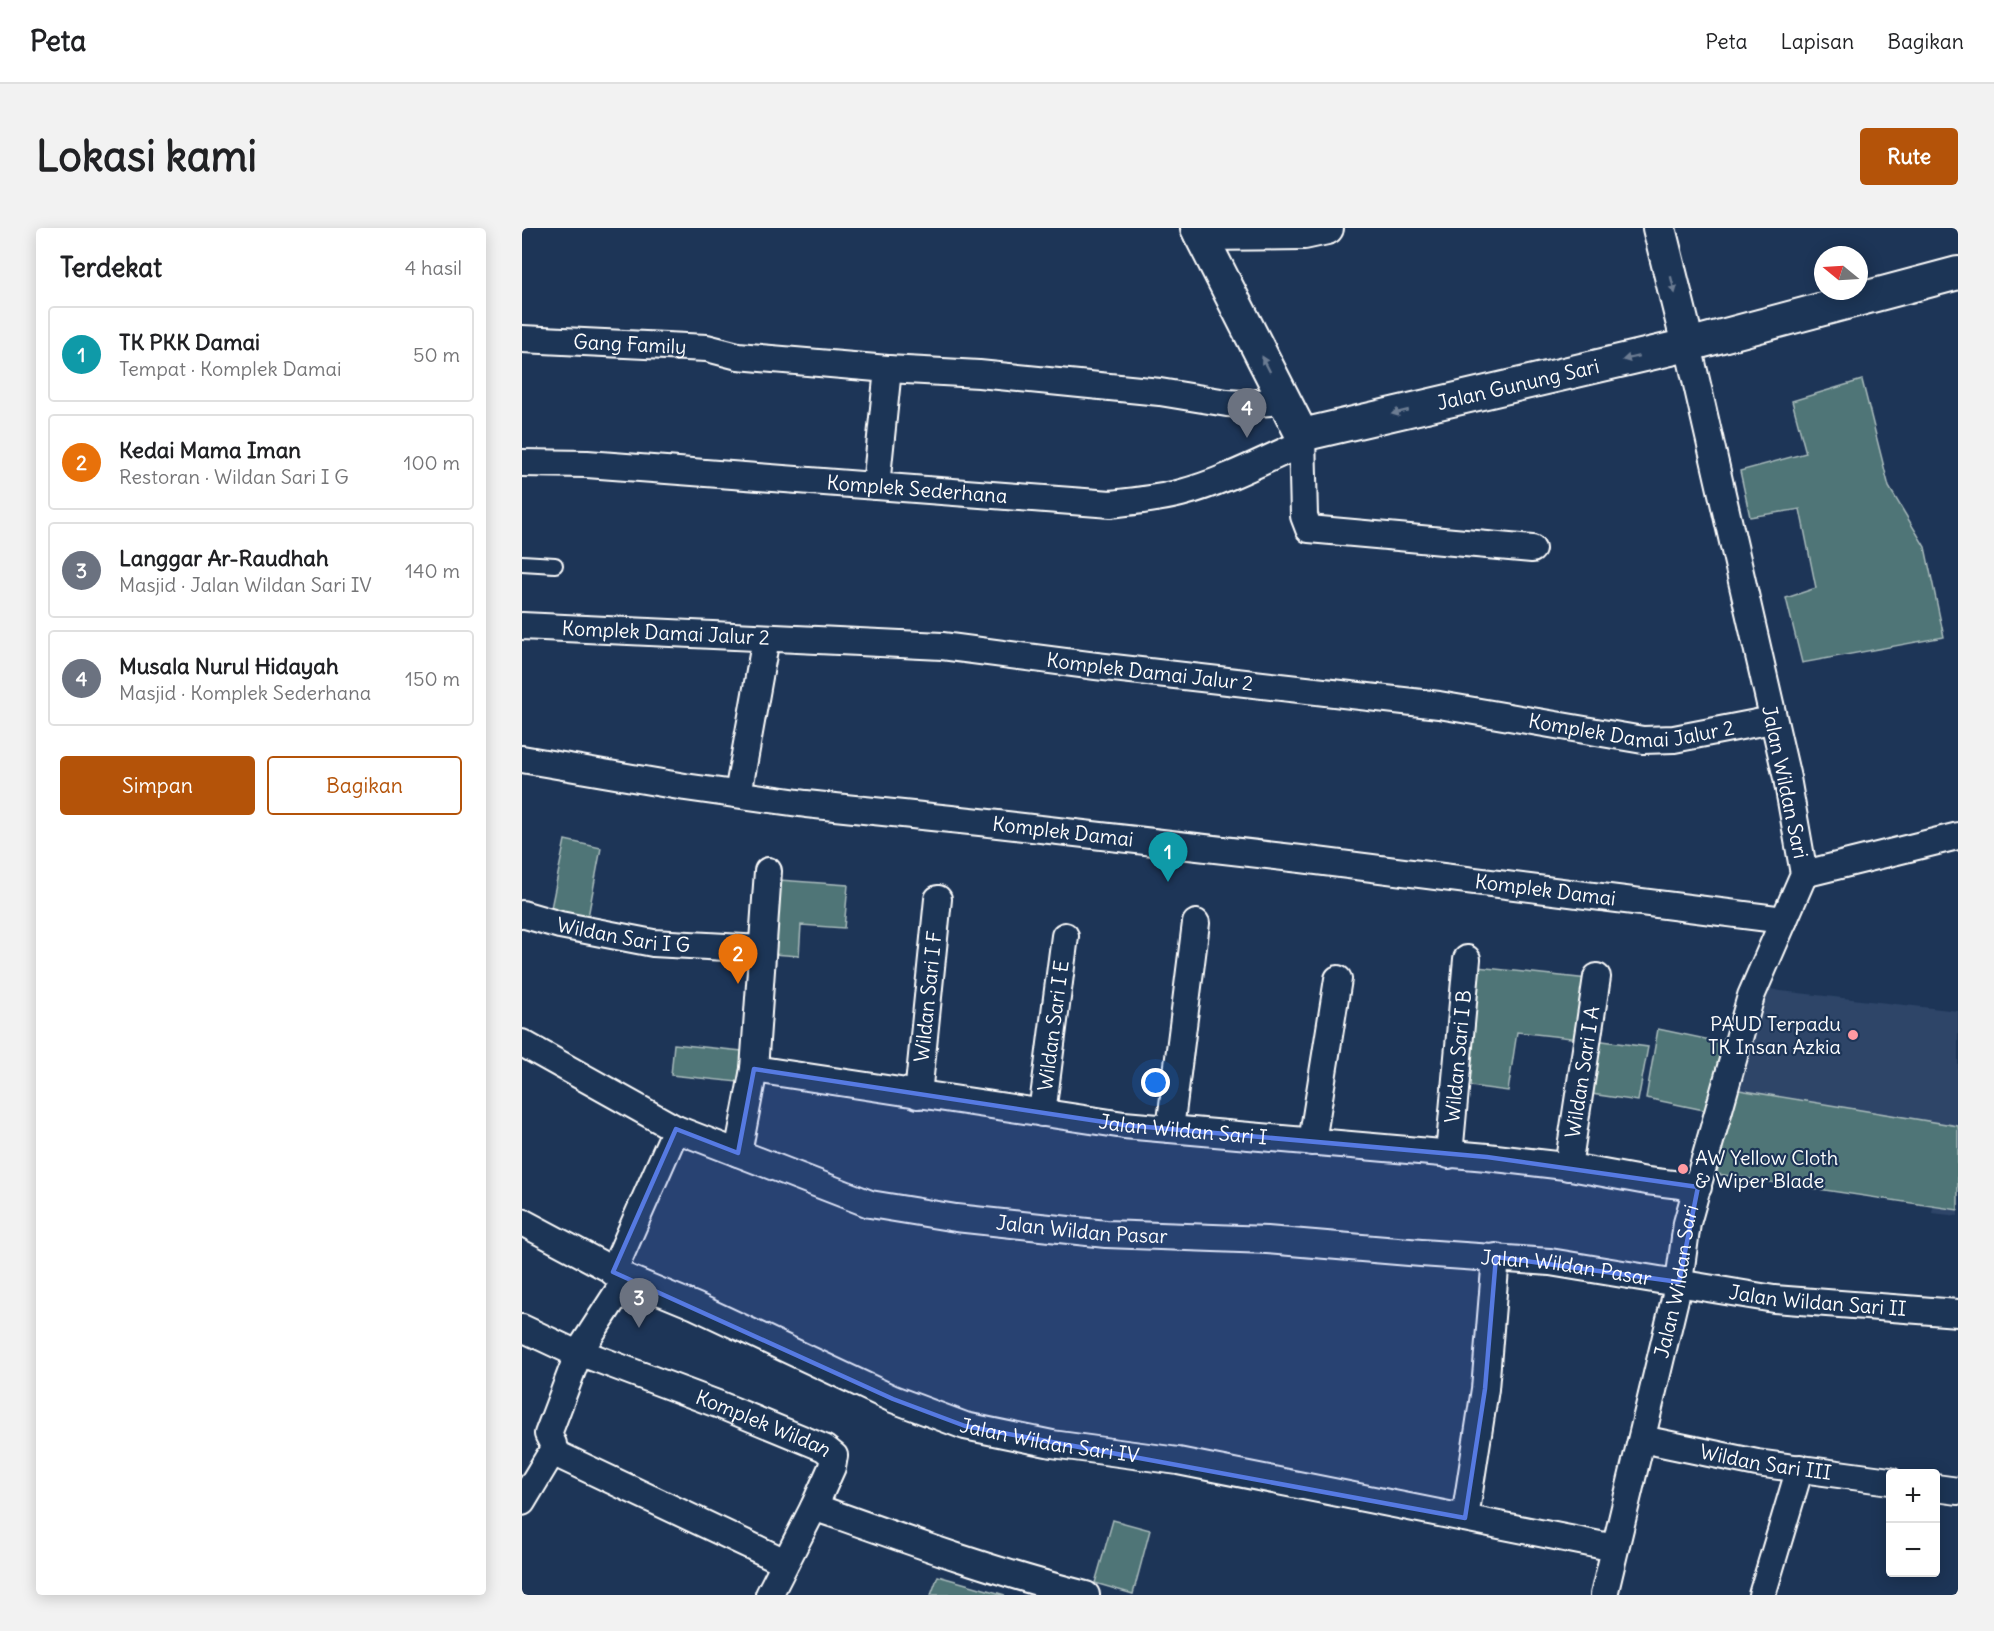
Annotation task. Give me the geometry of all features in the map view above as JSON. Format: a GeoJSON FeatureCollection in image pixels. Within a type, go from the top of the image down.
{"type":"FeatureCollection","features":[{"type":"Feature","properties":{"kind":"street"},"geometry":{"type":"LineString","coordinates":[[1327,228],[1305,233],[1198,231],[1302,439],[1304,516],[1309,530],[1532,549]]}},
{"type":"Feature","properties":{"kind":"street"},"geometry":{"type":"LineString","coordinates":[[1659,228],[1688,345]]}},
{"type":"Feature","properties":{"kind":"street","name":"Jalan Gunung Sari"},"geometry":{"type":"LineString","coordinates":[[1302,439],[1688,345],[1958,273]]}},
{"type":"Feature","properties":{"kind":"street","name":"Gang Family"},"geometry":{"type":"LineString","coordinates":[[522,339],[707,348],[738,356],[979,374],[1160,392],[1227,403],[1285,401]]}},
{"type":"Feature","properties":{"kind":"street","name":"Jalan Wildan Sari"},"geometry":{"type":"LineString","coordinates":[[1604,1595],[1678,1282],[1688,1223],[1750,996],[1804,874],[1787,778],[1688,345]]}},
{"type":"Feature","properties":{"kind":"street"},"geometry":{"type":"LineString","coordinates":[[876,486],[888,369]]}},
{"type":"Feature","properties":{"kind":"street","name":"Komplek Sederhana"},"geometry":{"type":"LineString","coordinates":[[522,463],[587,464],[1111,504],[1182,493],[1244,470],[1302,439]]}},
{"type":"Feature","properties":{"kind":"street","name":"Komplek Damai Jalur 2"},"geometry":{"type":"LineString","coordinates":[[522,626],[942,646],[1439,705],[1643,740],[1674,739],[1772,720]]}},
{"type":"Feature","properties":{"kind":"street"},"geometry":{"type":"LineString","coordinates":[[738,794],[766,638]]}},
{"type":"Feature","properties":{"kind":"street","name":"Komplek Damai"},"geometry":{"type":"LineString","coordinates":[[522,759],[806,804],[1301,859],[1784,920]]}},
{"type":"Feature","properties":{"kind":"street"},"geometry":{"type":"LineString","coordinates":[[1804,874],[1958,836]]}},
{"type":"Feature","properties":{"kind":"street"},"geometry":{"type":"LineString","coordinates":[[738,1153],[754,1069],[768,871]]}},
{"type":"Feature","properties":{"kind":"street","name":"Wildan Sari I F"},"geometry":{"type":"LineString","coordinates":[[918,1095],[938,898]]}},
{"type":"Feature","properties":{"kind":"street","name":"Wildan Sari I G"},"geometry":{"type":"LineString","coordinates":[[522,914],[560,925],[653,943],[762,949]]}},
{"type":"Feature","properties":{"kind":"street"},"geometry":{"type":"LineString","coordinates":[[1170,1129],[1196,923]]}},
{"type":"Feature","properties":{"kind":"street","name":"Wildan Sari I E"},"geometry":{"type":"LineString","coordinates":[[1042,1113],[1065,936]]}},
{"type":"Feature","properties":{"kind":"street","name":"Wildan Sari I B"},"geometry":{"type":"LineString","coordinates":[[1449,1155],[1467,960]]}},
{"type":"Feature","properties":{"kind":"street","name":"Wildan Sari I A"},"geometry":{"type":"LineString","coordinates":[[1568,1167],[1597,977]]}},
{"type":"Feature","properties":{"kind":"street"},"geometry":{"type":"LineString","coordinates":[[1312,1142],[1338,979]]}},
{"type":"Feature","properties":{"kind":"street","name":"Jalan Wildan Pasar"},"geometry":{"type":"LineString","coordinates":[[522,1043],[676,1129],[870,1204],[956,1218],[1106,1234],[1267,1240],[1421,1254],[1550,1262],[1678,1282]]}},
{"type":"Feature","properties":{"kind":"street","name":"Jalan Wildan Sari I"},"geometry":{"type":"LineString","coordinates":[[754,1069],[1125,1125],[1568,1167],[1647,1181],[1698,1187]]}},
{"type":"Feature","properties":{"kind":"street"},"geometry":{"type":"LineString","coordinates":[[522,1502],[552,1452],[553,1444],[548,1434],[579,1352],[620,1275],[676,1129]]}},
{"type":"Feature","properties":{"kind":"street","name":"Jalan Wildan Sari IV"},"geometry":{"type":"LineString","coordinates":[[522,1222],[620,1275],[695,1306],[894,1399],[965,1426],[1052,1444],[1178,1461],[1615,1548]]}},
{"type":"Feature","properties":{"kind":"street"},"geometry":{"type":"LineString","coordinates":[[1465,1518],[1485,1389],[1496,1257]]}},
{"type":"Feature","properties":{"kind":"street","name":"Jalan Wildan Sari II"},"geometry":{"type":"LineString","coordinates":[[1678,1282],[1774,1299],[1958,1313]]}},
{"type":"Feature","properties":{"kind":"street","name":"Komplek Wildan"},"geometry":{"type":"LineString","coordinates":[[522,1328],[569,1350],[720,1405],[824,1448],[834,1456],[834,1462],[814,1507],[769,1595]]}},
{"type":"Feature","properties":{"kind":"street","name":"Wildan Sari III"},"geometry":{"type":"LineString","coordinates":[[1642,1439],[1757,1463],[1886,1480]]}},
{"type":"Feature","properties":{"kind":"street"},"geometry":{"type":"LineString","coordinates":[[552,1452],[785,1563]]}},
{"type":"Feature","properties":{"kind":"street"},"geometry":{"type":"LineString","coordinates":[[1762,1595],[1800,1468]]}},
{"type":"Feature","properties":{"kind":"street"},"geometry":{"type":"LineString","coordinates":[[1940,1489],[1958,1491]]}},
{"type":"Feature","properties":{"kind":"street"},"geometry":{"type":"LineString","coordinates":[[814,1507],[936,1550],[1086,1595]]}},
{"type":"Feature","properties":{"kind":"lane"},"geometry":{"type":"LineString","coordinates":[[522,563],[555,565]]}},
{"type":"Feature","properties":{"kind":"highlighted area"},"geometry":{"type":"Polygon","coordinates":[[[754,1069],[1124,1125],[1487,1157],[1698,1187],[1679,1282],[1496,1257],[1485,1389],[1465,1518],[965,1426],[893,1399],[613,1272],[676,1129],[738,1153],[754,1069]]]}},
{"type":"Feature","properties":{"kind":"shaded area","name":"PAUD Terpadu TK Insan Azkia"},"geometry":{"type":"Polygon","coordinates":[[[1761,987],[1958,1011],[1958,1216],[1932,1213],[1945,1124],[1731,1093],[1761,987]]]}},
{"type":"Feature","properties":{"kind":"green space"},"geometry":{"type":"Polygon","coordinates":[[[1862,380],[1889,487],[1925,547],[1944,637],[1802,663],[1786,598],[1816,588],[1800,509],[1750,517],[1740,471],[1806,453],[1792,401],[1862,380]]]}},
{"type":"Feature","properties":{"kind":"green space"},"geometry":{"type":"Polygon","coordinates":[[[565,840],[601,848],[587,922],[550,913],[565,840]]]}},
{"type":"Feature","properties":{"kind":"green space"},"geometry":{"type":"Polygon","coordinates":[[[779,880],[848,885],[844,928],[801,925],[799,956],[773,954],[779,880]]]}},
{"type":"Feature","properties":{"kind":"green space"},"geometry":{"type":"Polygon","coordinates":[[[1477,967],[1588,979],[1580,1039],[1517,1032],[1508,1091],[1463,1085],[1477,967]]]}},
{"type":"Feature","properties":{"kind":"green space"},"geometry":{"type":"Polygon","coordinates":[[[1658,1029],[1725,1043],[1709,1111],[1646,1098],[1658,1029]]]}},
{"type":"Feature","properties":{"kind":"green space"},"geometry":{"type":"Polygon","coordinates":[[[1595,1040],[1648,1047],[1638,1101],[1585,1093],[1595,1040]]]}},
{"type":"Feature","properties":{"kind":"green space"},"geometry":{"type":"Polygon","coordinates":[[[674,1044],[742,1051],[738,1082],[671,1075],[674,1044]]]}},
{"type":"Feature","properties":{"kind":"green space"},"geometry":{"type":"Polygon","coordinates":[[[1733,1089],[1958,1126],[1958,1210],[1717,1174],[1733,1089]]]}},
{"type":"Feature","properties":{"kind":"green space"},"geometry":{"type":"Polygon","coordinates":[[[1113,1520],[1150,1530],[1133,1594],[1095,1583],[1113,1520]]]}},
{"type":"Feature","properties":{"kind":"green space"},"geometry":{"type":"Polygon","coordinates":[[[938,1576],[1005,1595],[931,1595],[938,1576]]]}},
{"type":"Feature","properties":{"kind":"place","name":"Musala Nurul Hidayah"},"geometry":{"type":"Point","coordinates":[1247,438]}},
{"type":"Feature","properties":{"kind":"place","name":"TK PKK Damai"},"geometry":{"type":"Point","coordinates":[1168,882]}},
{"type":"Feature","properties":{"kind":"place","name":"Kedai Mama Iman"},"geometry":{"type":"Point","coordinates":[738,984]}},
{"type":"Feature","properties":{"kind":"place","name":"PAUD Terpadu TK Insan Azkia"},"geometry":{"type":"Point","coordinates":[1853,1035]}},
{"type":"Feature","properties":{"kind":"place","name":"AW Yellow Cloth & Wiper Blade"},"geometry":{"type":"Point","coordinates":[1683,1169]}},
{"type":"Feature","properties":{"kind":"place","name":"Langgar Ar-Raudhah"},"geometry":{"type":"Point","coordinates":[639,1328]}}]}
